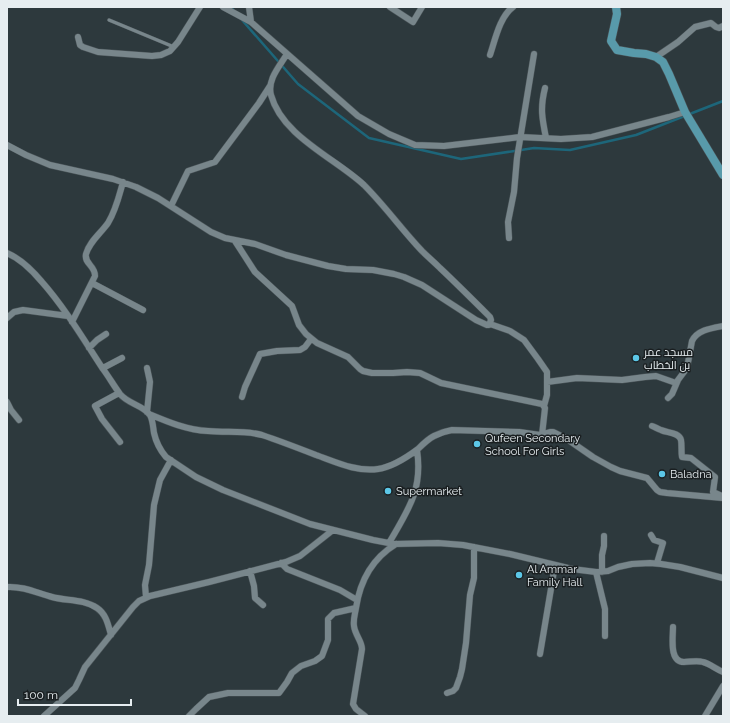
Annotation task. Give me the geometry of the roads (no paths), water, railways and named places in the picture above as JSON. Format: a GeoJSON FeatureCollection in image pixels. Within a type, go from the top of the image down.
{"type":"FeatureCollection","features":[{"type":"Feature","properties":{"kind":"street"},"geometry":{"type":"LineString","coordinates":[[78,37],[80,45],[85,48],[107,53],[157,56],[166,53],[174,47],[200,7]]}},
{"type":"Feature","properties":{"kind":"street"},"geometry":{"type":"LineString","coordinates":[[223,7],[251,22],[358,116],[389,134],[415,145],[444,146],[520,137],[561,139],[592,137],[669,117],[686,115]]}},
{"type":"Feature","properties":{"kind":"street"},"geometry":{"type":"LineString","coordinates":[[249,7],[251,22]]}},
{"type":"Feature","properties":{"kind":"street"},"geometry":{"type":"LineString","coordinates":[[390,7],[413,22],[422,7]]}},
{"type":"Feature","properties":{"kind":"street"},"geometry":{"type":"LineString","coordinates":[[490,54],[503,19],[513,7]]}},
{"type":"Feature","properties":{"kind":"street"},"geometry":{"type":"LineString","coordinates":[[616,7],[618,14],[612,42],[617,50],[646,54],[656,57],[662,62],[667,69],[686,115],[723,174]]}},
{"type":"Feature","properties":{"kind":"street"},"geometry":{"type":"LineString","coordinates":[[656,57],[678,42],[695,26],[711,23],[719,28],[723,26]]}},
{"type":"Feature","properties":{"kind":"street"},"geometry":{"type":"LineString","coordinates":[[171,206],[188,171],[215,162],[259,103],[287,54]]}},
{"type":"Feature","properties":{"kind":"street"},"geometry":{"type":"LineString","coordinates":[[508,238],[508,222],[514,192],[517,158],[534,54]]}},
{"type":"Feature","properties":{"kind":"street"},"geometry":{"type":"LineString","coordinates":[[270,86],[274,103],[284,119],[293,129],[311,145],[365,186],[422,252],[490,317],[490,324]]}},
{"type":"Feature","properties":{"kind":"street"},"geometry":{"type":"LineString","coordinates":[[546,88],[542,100],[542,119],[546,138]]}},
{"type":"Feature","properties":{"kind":"street"},"geometry":{"type":"LineString","coordinates":[[7,145],[50,165],[123,182],[147,192],[218,236],[235,241],[255,244],[286,255],[328,266],[346,269],[373,270],[394,274],[411,280],[422,285],[476,320],[487,325],[490,324],[510,331],[524,340],[538,358],[546,372],[547,395],[544,406],[542,435]]}},
{"type":"Feature","properties":{"kind":"street"},"geometry":{"type":"LineString","coordinates":[[70,319],[94,278],[95,272],[87,261],[87,252],[116,208],[123,182]]}},
{"type":"Feature","properties":{"kind":"street"},"geometry":{"type":"LineString","coordinates":[[235,241],[254,272],[292,306],[299,325],[306,334],[324,347],[348,357],[360,369],[368,373],[420,373],[441,382],[541,404],[544,406]]}},
{"type":"Feature","properties":{"kind":"street"},"geometry":{"type":"LineString","coordinates":[[7,253],[25,264],[47,288],[70,319],[119,393],[148,413],[179,426],[200,431],[238,431],[254,433],[338,463],[361,469],[376,469],[390,466],[404,459],[434,436],[452,430],[519,432],[536,435],[542,435],[550,432],[556,433],[579,446],[611,467],[647,478],[660,492],[723,497]]}},
{"type":"Feature","properties":{"kind":"street"},"geometry":{"type":"LineString","coordinates":[[92,283],[143,310]]}},
{"type":"Feature","properties":{"kind":"street"},"geometry":{"type":"LineString","coordinates":[[7,318],[14,312],[23,310],[70,319]]}},
{"type":"Feature","properties":{"kind":"street"},"geometry":{"type":"LineString","coordinates":[[668,398],[673,393],[680,376],[687,368],[692,341],[695,336],[705,330],[723,326]]}},
{"type":"Feature","properties":{"kind":"street"},"geometry":{"type":"LineString","coordinates":[[89,348],[106,334]]}},
{"type":"Feature","properties":{"kind":"street"},"geometry":{"type":"LineString","coordinates":[[242,397],[245,386],[260,354],[277,351],[300,350],[305,347],[311,339]]}},
{"type":"Feature","properties":{"kind":"street"},"geometry":{"type":"LineString","coordinates":[[103,368],[122,358]]}},
{"type":"Feature","properties":{"kind":"street"},"geometry":{"type":"LineString","coordinates":[[148,368],[150,382],[148,413],[152,419],[155,437],[162,453],[196,477],[223,490],[310,524],[389,543],[438,542],[474,547],[555,565],[599,572],[626,565],[657,563],[672,565],[723,578]]}},
{"type":"Feature","properties":{"kind":"street"},"geometry":{"type":"LineString","coordinates":[[547,382],[577,378],[622,380],[656,376],[676,383]]}},
{"type":"Feature","properties":{"kind":"street"},"geometry":{"type":"LineString","coordinates":[[119,393],[95,406],[102,419],[120,442]]}},
{"type":"Feature","properties":{"kind":"street"},"geometry":{"type":"LineString","coordinates":[[7,402],[19,420]]}},
{"type":"Feature","properties":{"kind":"street"},"geometry":{"type":"LineString","coordinates":[[652,426],[663,431],[673,433],[679,437],[681,441],[682,457],[690,458],[715,477],[713,492],[723,497]]}},
{"type":"Feature","properties":{"kind":"street"},"geometry":{"type":"LineString","coordinates":[[389,543],[405,516],[414,495],[418,477],[417,450]]}},
{"type":"Feature","properties":{"kind":"street"},"geometry":{"type":"LineString","coordinates":[[146,597],[145,585],[149,566],[154,506],[160,480],[171,460]]}},
{"type":"Feature","properties":{"kind":"street"},"geometry":{"type":"LineString","coordinates":[[44,716],[75,688],[85,667],[135,605],[146,597],[292,560],[300,556],[333,530]]}},
{"type":"Feature","properties":{"kind":"street"},"geometry":{"type":"LineString","coordinates":[[651,535],[654,540],[663,543],[657,563]]}},
{"type":"Feature","properties":{"kind":"street"},"geometry":{"type":"LineString","coordinates":[[604,536],[604,546],[599,572],[605,609],[605,636]]}},
{"type":"Feature","properties":{"kind":"street"},"geometry":{"type":"LineString","coordinates":[[365,716],[356,709],[353,704],[362,649],[361,642],[356,634],[354,626],[357,600],[369,569],[379,557],[396,544]]}},
{"type":"Feature","properties":{"kind":"street"},"geometry":{"type":"LineString","coordinates":[[447,693],[453,691],[457,686],[462,669],[470,595],[474,578],[474,547]]}},
{"type":"Feature","properties":{"kind":"street"},"geometry":{"type":"LineString","coordinates":[[281,563],[287,569],[340,590],[357,600]]}},
{"type":"Feature","properties":{"kind":"street"},"geometry":{"type":"LineString","coordinates":[[540,654],[555,565]]}},
{"type":"Feature","properties":{"kind":"street"},"geometry":{"type":"LineString","coordinates":[[250,571],[254,586],[255,598],[263,604]]}},
{"type":"Feature","properties":{"kind":"street"},"geometry":{"type":"LineString","coordinates":[[7,587],[20,587],[53,597],[92,605],[100,610],[104,615],[111,635]]}},
{"type":"Feature","properties":{"kind":"street"},"geometry":{"type":"LineString","coordinates":[[189,716],[196,708],[210,697],[228,693],[279,694],[292,673],[300,666],[315,661],[322,656],[328,640],[328,619],[334,613],[356,608]]}},
{"type":"Feature","properties":{"kind":"street"},"geometry":{"type":"LineString","coordinates":[[673,627],[673,651],[675,657],[679,661],[702,662],[723,672]]}},
{"type":"Feature","properties":{"kind":"street"},"geometry":{"type":"LineString","coordinates":[[705,716],[723,686]]}},
{"type":"Feature","properties":{"kind":"lane"},"geometry":{"type":"LineString","coordinates":[[110,20],[174,47]]}},
{"type":"Feature","properties":{"kind":"waterway"},"geometry":{"type":"LineString","coordinates":[[231,7],[235,12]]}},
{"type":"Feature","properties":{"kind":"waterway"},"geometry":{"type":"LineString","coordinates":[[242,20],[298,84],[369,138],[461,159],[534,148],[570,150],[636,135],[723,101]]}},
{"type":"Feature","properties":{"kind":"place","name":"مسجد عمر بن الخطاب"},"geometry":{"type":"Point","coordinates":[636,358]}},
{"type":"Feature","properties":{"kind":"place","name":"Qufeen Secondary School For Girls"},"geometry":{"type":"Point","coordinates":[477,444]}},
{"type":"Feature","properties":{"kind":"place","name":"Baladna"},"geometry":{"type":"Point","coordinates":[662,474]}},
{"type":"Feature","properties":{"kind":"place","name":"Supermarket"},"geometry":{"type":"Point","coordinates":[388,491]}},
{"type":"Feature","properties":{"kind":"place","name":"Al Ammar Family Hall"},"geometry":{"type":"Point","coordinates":[519,575]}}]}
